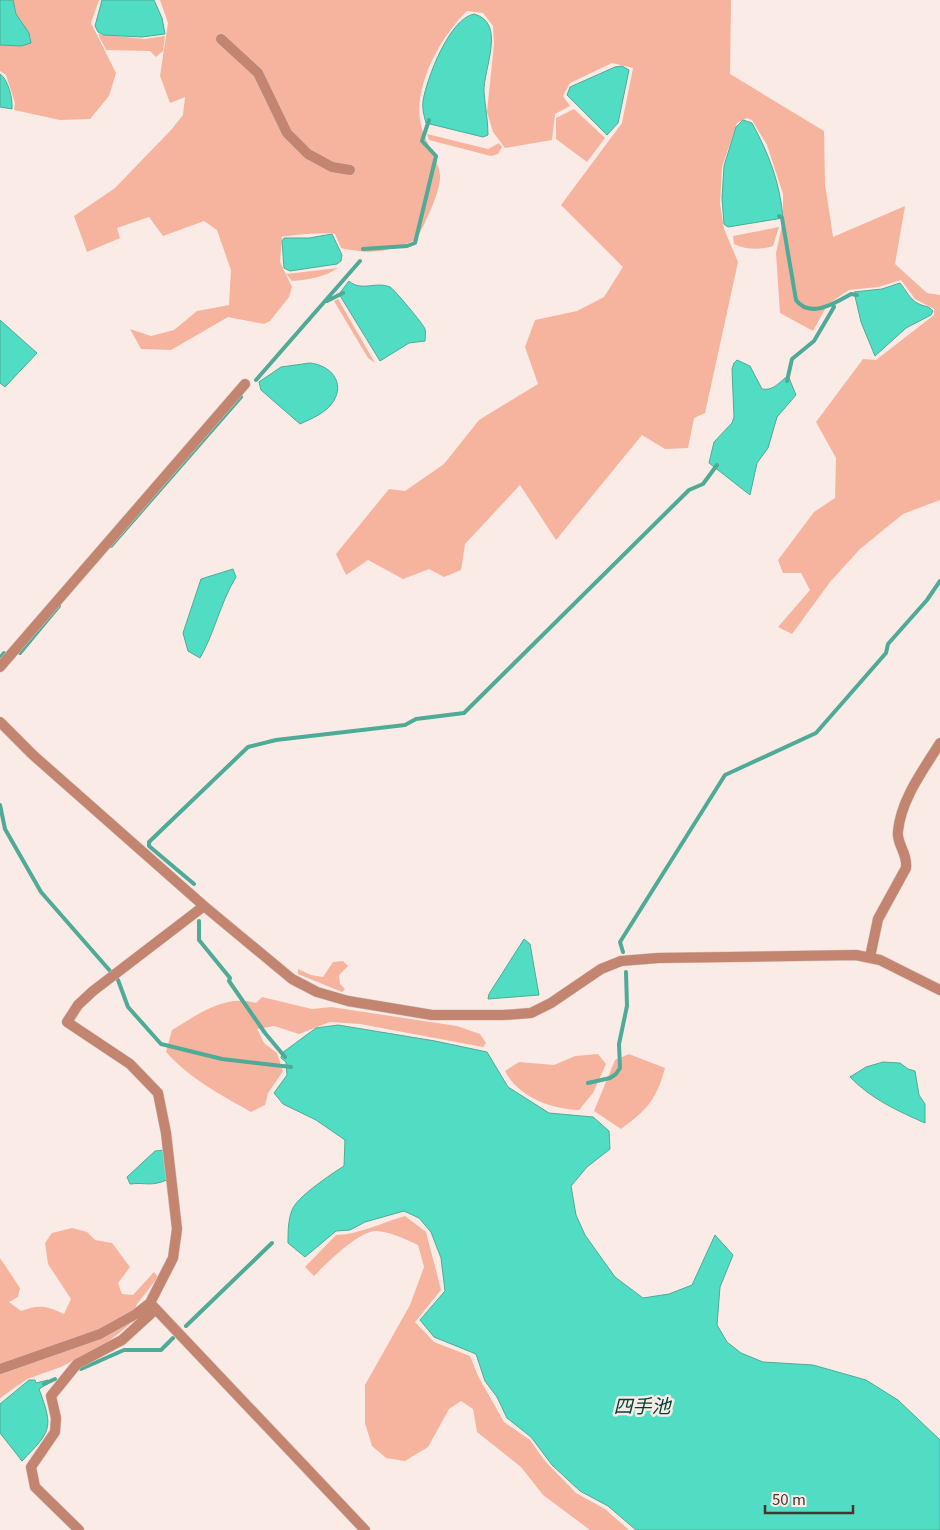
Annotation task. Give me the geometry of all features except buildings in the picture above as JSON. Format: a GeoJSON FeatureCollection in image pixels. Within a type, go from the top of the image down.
{"type":"FeatureCollection","features":[{"type":"Feature","properties":{"kind":"street"},"geometry":{"type":"LineString","coordinates":[[221,39],[258,73],[287,133],[308,154],[332,167],[350,170]]}},
{"type":"Feature","properties":{"kind":"street"},"geometry":{"type":"LineString","coordinates":[[0,668],[245,384]]}},
{"type":"Feature","properties":{"kind":"street"},"geometry":{"type":"LineString","coordinates":[[0,722],[33,755],[204,906],[292,979],[317,992],[432,1016],[531,1012],[551,1003],[601,969],[621,960],[856,955],[870,957],[940,990]]}},
{"type":"Feature","properties":{"kind":"street"},"geometry":{"type":"LineString","coordinates":[[870,957],[878,919],[906,868],[907,859],[898,839],[898,829],[906,802],[940,743]]}},
{"type":"Feature","properties":{"kind":"street"},"geometry":{"type":"LineString","coordinates":[[80,1530],[35,1487],[31,1467],[55,1432],[56,1418],[51,1396],[78,1364],[122,1340],[153,1306],[173,1258],[176,1228],[166,1133],[158,1093],[130,1064],[67,1022],[78,1005],[204,906]]}},
{"type":"Feature","properties":{"kind":"street"},"geometry":{"type":"LineString","coordinates":[[0,1369],[100,1334],[153,1306]]}},
{"type":"Feature","properties":{"kind":"street"},"geometry":{"type":"LineString","coordinates":[[153,1306],[365,1530]]}},
{"type":"Feature","properties":{"kind":"shaded area"},"geometry":{"type":"Polygon","coordinates":[[[13,0],[99,0],[91,23],[116,73],[109,96],[90,119],[60,120],[14,110],[15,103],[6,75],[0,71],[0,45],[21,46],[31,38],[16,14],[13,0]]]}},
{"type":"Feature","properties":{"kind":"shaded area"},"geometry":{"type":"Polygon","coordinates":[[[160,0],[731,0],[730,74],[824,131],[825,184],[833,237],[905,206],[895,264],[927,293],[940,295],[940,500],[903,514],[860,549],[830,582],[792,634],[778,627],[810,590],[801,573],[783,573],[778,560],[814,512],[835,498],[836,458],[816,422],[863,359],[876,360],[934,315],[934,309],[915,299],[901,280],[878,287],[849,290],[828,304],[813,331],[780,313],[776,253],[783,221],[783,194],[767,145],[752,120],[747,118],[737,123],[722,167],[720,204],[724,229],[738,262],[705,413],[694,418],[688,448],[665,449],[642,435],[556,540],[520,485],[465,544],[461,570],[444,577],[429,569],[403,579],[368,560],[346,575],[336,554],[389,489],[405,491],[444,464],[479,420],[538,384],[525,347],[535,320],[577,311],[604,297],[623,267],[561,205],[622,123],[633,68],[612,63],[570,83],[563,96],[570,106],[555,114],[552,140],[505,148],[493,132],[487,112],[494,44],[493,26],[483,13],[467,11],[439,48],[431,63],[421,95],[419,110],[421,125],[439,169],[440,182],[435,199],[416,240],[388,250],[371,252],[341,248],[335,234],[325,233],[282,237],[280,262],[292,287],[289,297],[270,321],[264,324],[228,317],[171,350],[141,349],[130,329],[151,336],[174,330],[197,311],[229,305],[231,270],[217,230],[204,221],[163,236],[149,217],[117,228],[120,238],[87,252],[74,216],[115,188],[183,115],[185,97],[170,103],[160,76],[168,23],[160,0]]]}},
{"type":"Feature","properties":{"kind":"shaded area"},"geometry":{"type":"Polygon","coordinates":[[[98,34],[144,39],[165,36],[163,51],[156,57],[150,51],[106,50],[98,34]]]}},
{"type":"Feature","properties":{"kind":"shaded area"},"geometry":{"type":"Polygon","coordinates":[[[574,109],[605,138],[587,162],[556,139],[556,118],[574,109]]]}},
{"type":"Feature","properties":{"kind":"shaded area"},"geometry":{"type":"Polygon","coordinates":[[[427,134],[488,149],[499,143],[502,147],[498,154],[491,156],[429,140],[427,134]]]}},
{"type":"Feature","properties":{"kind":"shaded area"},"geometry":{"type":"Polygon","coordinates":[[[779,227],[773,246],[754,249],[734,244],[733,236],[779,227]]]}},
{"type":"Feature","properties":{"kind":"shaded area"},"geometry":{"type":"Polygon","coordinates":[[[338,268],[322,276],[298,281],[292,281],[286,274],[338,268]]]}},
{"type":"Feature","properties":{"kind":"shaded area"},"geometry":{"type":"Polygon","coordinates":[[[338,299],[375,363],[368,358],[334,301],[338,299]]]}},
{"type":"Feature","properties":{"kind":"shaded area"},"geometry":{"type":"Polygon","coordinates":[[[343,961],[348,966],[339,975],[340,984],[345,989],[342,992],[298,974],[298,969],[311,975],[323,977],[333,962],[343,961]]]}},
{"type":"Feature","properties":{"kind":"shaded area"},"geometry":{"type":"Polygon","coordinates":[[[262,997],[312,1009],[331,1007],[457,1026],[480,1034],[486,1043],[483,1047],[360,1024],[330,1022],[299,1034],[274,1026],[257,1029],[264,1043],[277,1053],[283,1071],[268,1093],[265,1105],[251,1112],[195,1078],[166,1052],[172,1030],[202,1012],[222,1003],[233,1001],[256,1003],[262,997]]]}},
{"type":"Feature","properties":{"kind":"shaded area"},"geometry":{"type":"Polygon","coordinates":[[[598,1054],[606,1064],[593,1093],[579,1110],[557,1107],[536,1100],[518,1088],[505,1071],[519,1062],[554,1065],[575,1056],[598,1054]]]}},
{"type":"Feature","properties":{"kind":"shaded area"},"geometry":{"type":"Polygon","coordinates":[[[629,1054],[665,1068],[650,1103],[638,1116],[621,1129],[594,1111],[615,1060],[629,1054]]]}},
{"type":"Feature","properties":{"kind":"shaded area"},"geometry":{"type":"Polygon","coordinates":[[[405,1216],[426,1232],[441,1290],[415,1322],[434,1342],[470,1356],[478,1376],[504,1422],[530,1440],[545,1461],[576,1493],[605,1509],[629,1530],[590,1530],[543,1495],[521,1467],[477,1432],[473,1409],[461,1401],[449,1409],[428,1447],[405,1461],[386,1458],[372,1446],[365,1423],[365,1385],[410,1305],[424,1267],[418,1245],[387,1233],[370,1232],[343,1249],[314,1276],[305,1267],[336,1235],[362,1231],[405,1216]]]}},
{"type":"Feature","properties":{"kind":"shaded area"},"geometry":{"type":"Polygon","coordinates":[[[72,1228],[87,1232],[95,1240],[112,1243],[130,1267],[118,1283],[122,1294],[133,1295],[154,1272],[158,1277],[137,1304],[129,1325],[109,1341],[61,1367],[27,1379],[0,1398],[0,1258],[20,1288],[18,1297],[9,1302],[21,1311],[33,1307],[43,1307],[64,1314],[71,1299],[48,1264],[45,1243],[52,1233],[72,1228]]]}},
{"type":"Feature","properties":{"kind":"water"},"geometry":{"type":"Polygon","coordinates":[[[0,0],[13,0],[16,14],[29,33],[31,43],[21,46],[0,45],[0,0]]]}},
{"type":"Feature","properties":{"kind":"water"},"geometry":{"type":"Polygon","coordinates":[[[102,0],[154,0],[162,18],[165,34],[142,37],[104,35],[98,32],[95,26],[102,0]]]}},
{"type":"Feature","properties":{"kind":"water"},"geometry":{"type":"Polygon","coordinates":[[[474,14],[484,19],[489,27],[491,37],[484,92],[488,135],[483,137],[426,123],[423,106],[429,78],[448,38],[456,26],[465,18],[474,14]]]}},
{"type":"Feature","properties":{"kind":"water"},"geometry":{"type":"Polygon","coordinates":[[[622,66],[629,70],[618,123],[607,135],[567,95],[570,87],[615,67],[622,66]]]}},
{"type":"Feature","properties":{"kind":"water"},"geometry":{"type":"Polygon","coordinates":[[[0,74],[9,90],[12,109],[0,107],[0,74]]]}},
{"type":"Feature","properties":{"kind":"water"},"geometry":{"type":"Polygon","coordinates":[[[743,120],[752,123],[764,146],[776,181],[783,218],[728,227],[724,224],[722,198],[724,166],[736,127],[743,120]]]}},
{"type":"Feature","properties":{"kind":"water"},"geometry":{"type":"Polygon","coordinates":[[[332,234],[342,255],[341,261],[337,264],[290,271],[284,268],[282,241],[284,238],[309,238],[332,234]]]}},
{"type":"Feature","properties":{"kind":"water"},"geometry":{"type":"Polygon","coordinates":[[[349,281],[358,286],[385,285],[390,287],[415,314],[423,326],[425,341],[409,343],[380,361],[339,294],[349,281]]]}},
{"type":"Feature","properties":{"kind":"water"},"geometry":{"type":"Polygon","coordinates":[[[900,283],[913,300],[933,311],[931,315],[906,328],[875,356],[861,322],[854,292],[882,289],[900,283]]]}},
{"type":"Feature","properties":{"kind":"water"},"geometry":{"type":"Polygon","coordinates":[[[0,320],[37,353],[5,387],[0,383],[0,320]]]}},
{"type":"Feature","properties":{"kind":"water"},"geometry":{"type":"Polygon","coordinates":[[[737,360],[750,366],[762,389],[772,388],[785,378],[789,378],[796,395],[777,417],[768,448],[757,463],[750,495],[709,463],[714,442],[732,423],[734,417],[732,369],[737,360]]]}},
{"type":"Feature","properties":{"kind":"water"},"geometry":{"type":"Polygon","coordinates":[[[310,363],[324,367],[334,376],[337,381],[337,395],[326,409],[300,424],[261,390],[259,382],[281,367],[310,363]]]}},
{"type":"Feature","properties":{"kind":"water"},"geometry":{"type":"Polygon","coordinates":[[[233,569],[236,577],[200,658],[188,651],[183,633],[201,579],[233,569]]]}},
{"type":"Feature","properties":{"kind":"water"},"geometry":{"type":"Polygon","coordinates":[[[524,939],[530,944],[539,995],[488,999],[489,994],[524,939]]]}},
{"type":"Feature","properties":{"kind":"water","name":"四手池"},"geometry":{"type":"Polygon","coordinates":[[[338,1025],[435,1041],[487,1052],[508,1087],[549,1113],[593,1117],[609,1131],[610,1149],[587,1167],[571,1186],[576,1215],[585,1235],[615,1277],[643,1298],[669,1294],[692,1285],[715,1235],[733,1255],[720,1287],[717,1325],[727,1342],[741,1353],[763,1362],[813,1365],[866,1380],[898,1400],[940,1440],[940,1530],[636,1530],[608,1506],[580,1491],[552,1465],[531,1437],[507,1418],[497,1397],[485,1381],[476,1354],[434,1337],[420,1320],[445,1291],[441,1258],[431,1232],[419,1218],[404,1211],[365,1222],[350,1230],[336,1231],[305,1257],[288,1243],[289,1221],[293,1208],[309,1191],[344,1166],[345,1140],[316,1120],[283,1104],[274,1093],[287,1075],[286,1062],[281,1058],[282,1053],[316,1028],[338,1025]]]}},
{"type":"Feature","properties":{"kind":"water"},"geometry":{"type":"Polygon","coordinates":[[[883,1062],[900,1063],[908,1069],[915,1071],[919,1095],[925,1104],[925,1123],[876,1098],[850,1077],[866,1067],[883,1062]]]}},
{"type":"Feature","properties":{"kind":"water"},"geometry":{"type":"Polygon","coordinates":[[[165,1150],[167,1180],[152,1184],[130,1184],[127,1177],[155,1151],[165,1150]]]}},
{"type":"Feature","properties":{"kind":"water"},"geometry":{"type":"Polygon","coordinates":[[[29,1380],[35,1380],[36,1383],[48,1380],[49,1383],[39,1389],[48,1421],[44,1436],[22,1461],[0,1433],[0,1404],[29,1380]]]}},
{"type":"Feature","properties":{"kind":"waterway"},"geometry":{"type":"LineString","coordinates":[[363,249],[407,246],[415,243],[436,156],[422,141],[429,120]]}},
{"type":"Feature","properties":{"kind":"waterway"},"geometry":{"type":"LineString","coordinates":[[779,216],[782,218],[796,300],[802,306],[815,309],[823,308],[851,294],[857,295]]}},
{"type":"Feature","properties":{"kind":"waterway"},"geometry":{"type":"LineString","coordinates":[[256,380],[360,261]]}},
{"type":"Feature","properties":{"kind":"waterway"},"geometry":{"type":"LineString","coordinates":[[327,301],[343,293]]}},
{"type":"Feature","properties":{"kind":"waterway"},"geometry":{"type":"LineString","coordinates":[[787,381],[792,359],[814,341],[834,307],[833,304]]}},
{"type":"Feature","properties":{"kind":"waterway"},"geometry":{"type":"LineString","coordinates":[[111,546],[241,397]]}},
{"type":"Feature","properties":{"kind":"waterway"},"geometry":{"type":"LineString","coordinates":[[194,884],[149,846],[149,842],[248,747],[276,740],[405,725],[416,719],[464,713],[689,490],[703,484],[717,465]]}},
{"type":"Feature","properties":{"kind":"waterway"},"geometry":{"type":"LineString","coordinates":[[623,952],[620,942],[725,775],[816,733],[886,653],[888,644],[927,600],[940,581]]}},
{"type":"Feature","properties":{"kind":"waterway"},"geometry":{"type":"LineString","coordinates":[[20,653],[59,606]]}},
{"type":"Feature","properties":{"kind":"waterway"},"geometry":{"type":"LineString","coordinates":[[0,658],[4,653]]}},
{"type":"Feature","properties":{"kind":"waterway"},"geometry":{"type":"LineString","coordinates":[[0,805],[5,829],[41,892],[118,980],[128,1007],[161,1044],[222,1059],[291,1067]]}},
{"type":"Feature","properties":{"kind":"waterway"},"geometry":{"type":"LineString","coordinates":[[199,921],[199,940],[230,978],[229,981],[265,1033],[285,1057]]}},
{"type":"Feature","properties":{"kind":"waterway"},"geometry":{"type":"LineString","coordinates":[[588,1083],[610,1078],[620,1068],[619,1044],[627,1006],[626,972]]}},
{"type":"Feature","properties":{"kind":"waterway"},"geometry":{"type":"LineString","coordinates":[[186,1326],[272,1243]]}},
{"type":"Feature","properties":{"kind":"waterway"},"geometry":{"type":"LineString","coordinates":[[81,1369],[124,1350],[161,1350],[173,1338]]}},
{"type":"Feature","properties":{"kind":"waterway"},"geometry":{"type":"LineString","coordinates":[[44,1384],[55,1379]]}}]}
